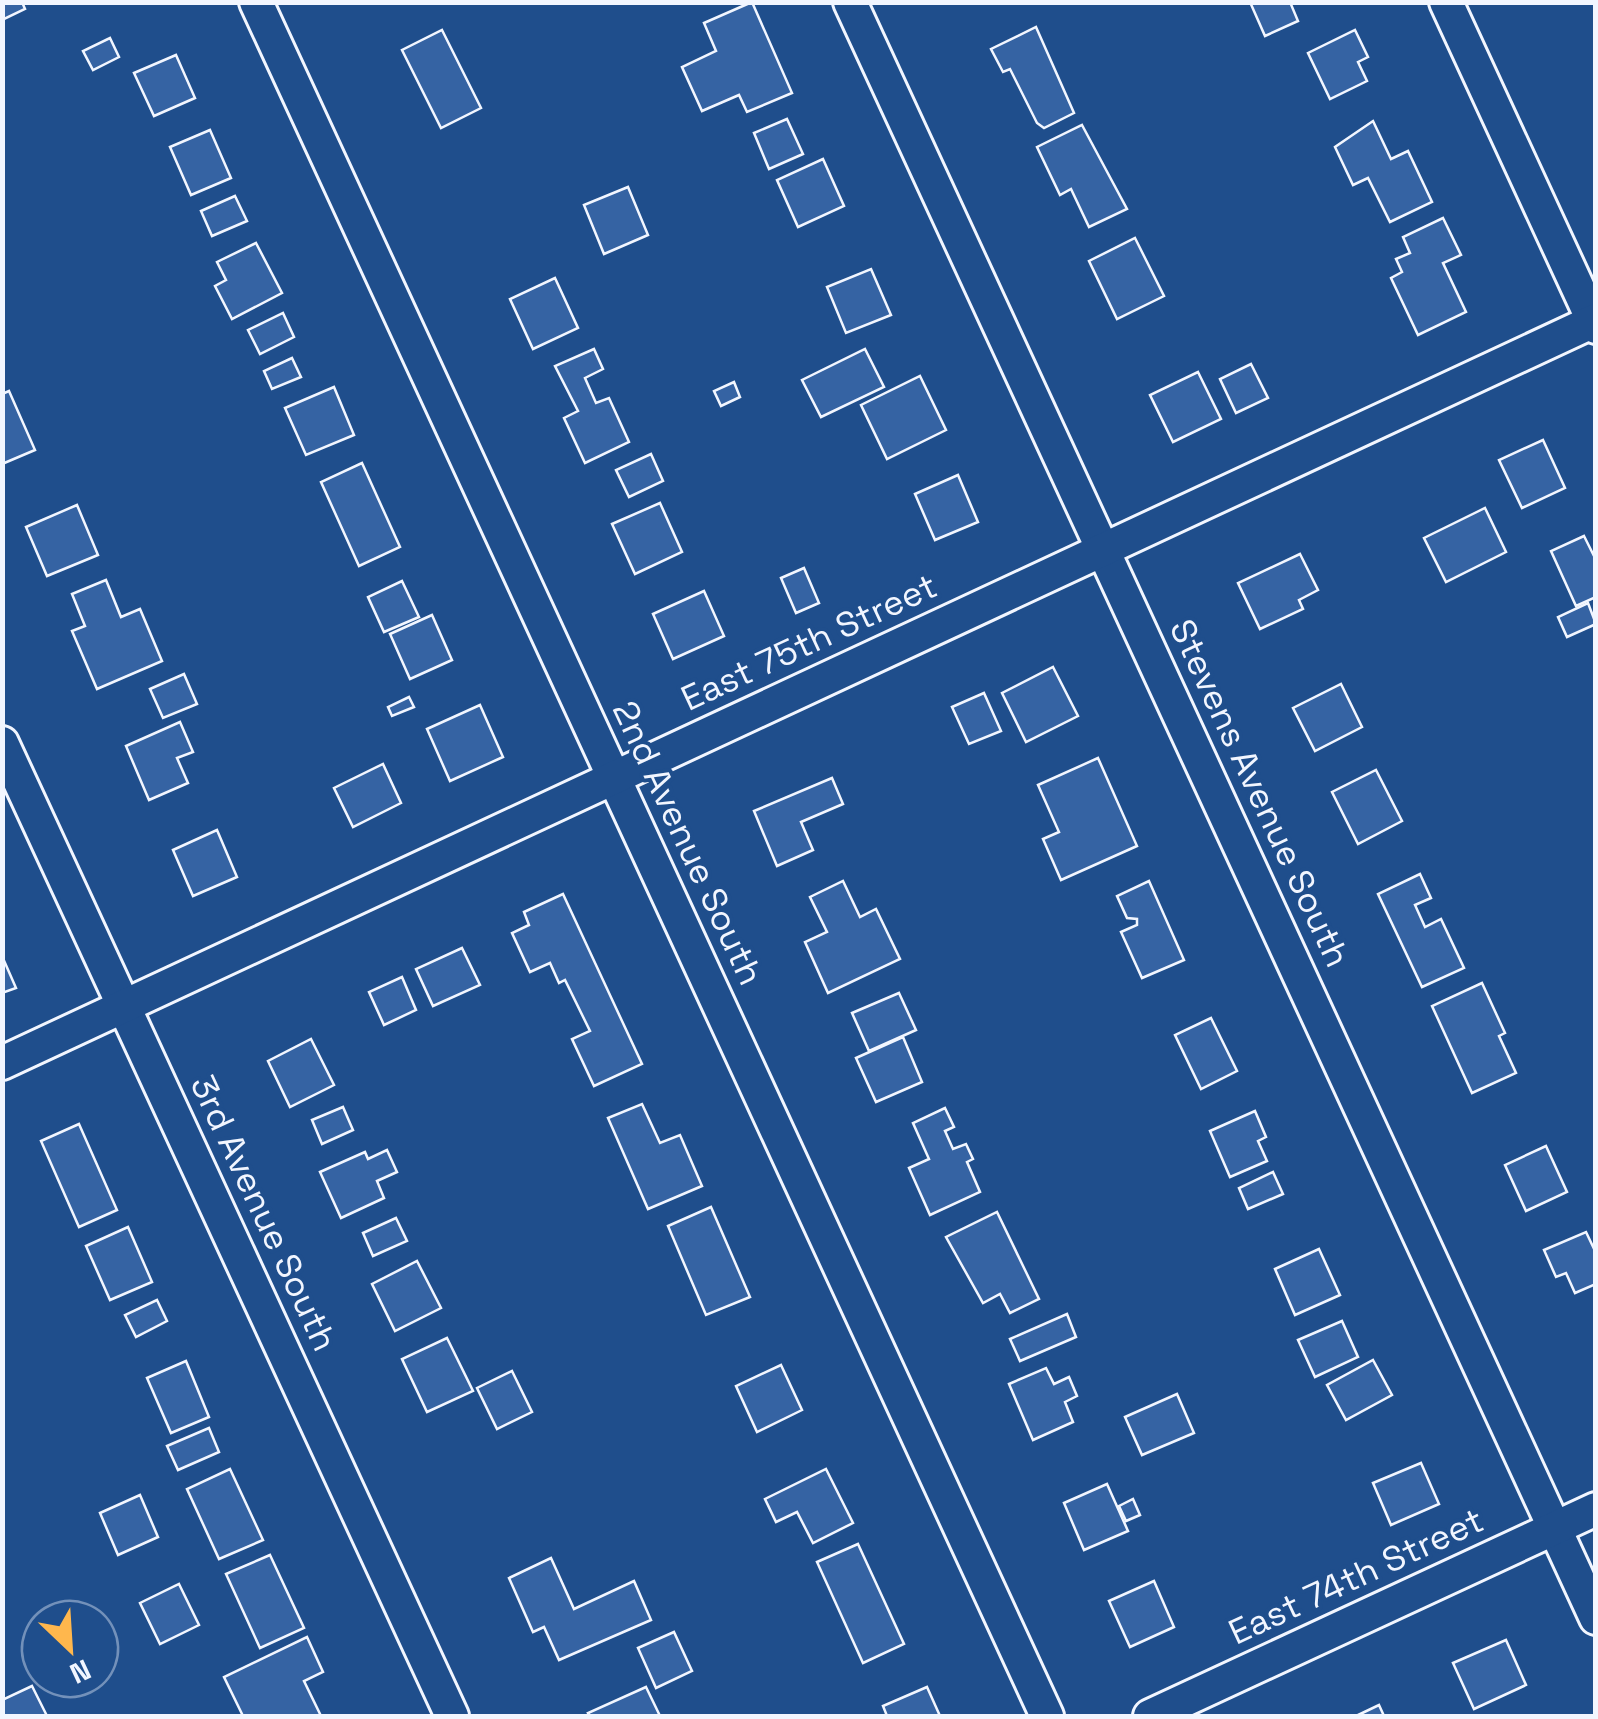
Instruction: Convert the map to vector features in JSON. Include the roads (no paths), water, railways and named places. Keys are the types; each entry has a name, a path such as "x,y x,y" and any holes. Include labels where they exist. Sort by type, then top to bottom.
{"street":[{"name":"2nd Avenue South","path":"256,2 1047,1716"},
{"name":"Stevens Avenue South","path":"850,2 1596,1618"},
{"path":"1446,2 1595,323"},
{"name":"East 75th Street","path":"2,1062 1595,323"},
{"name":"3rd Avenue South","path":"2,743 452,1716"},
{"name":"East 74th Street","path":"1150,1716 1596,1508"}]}
